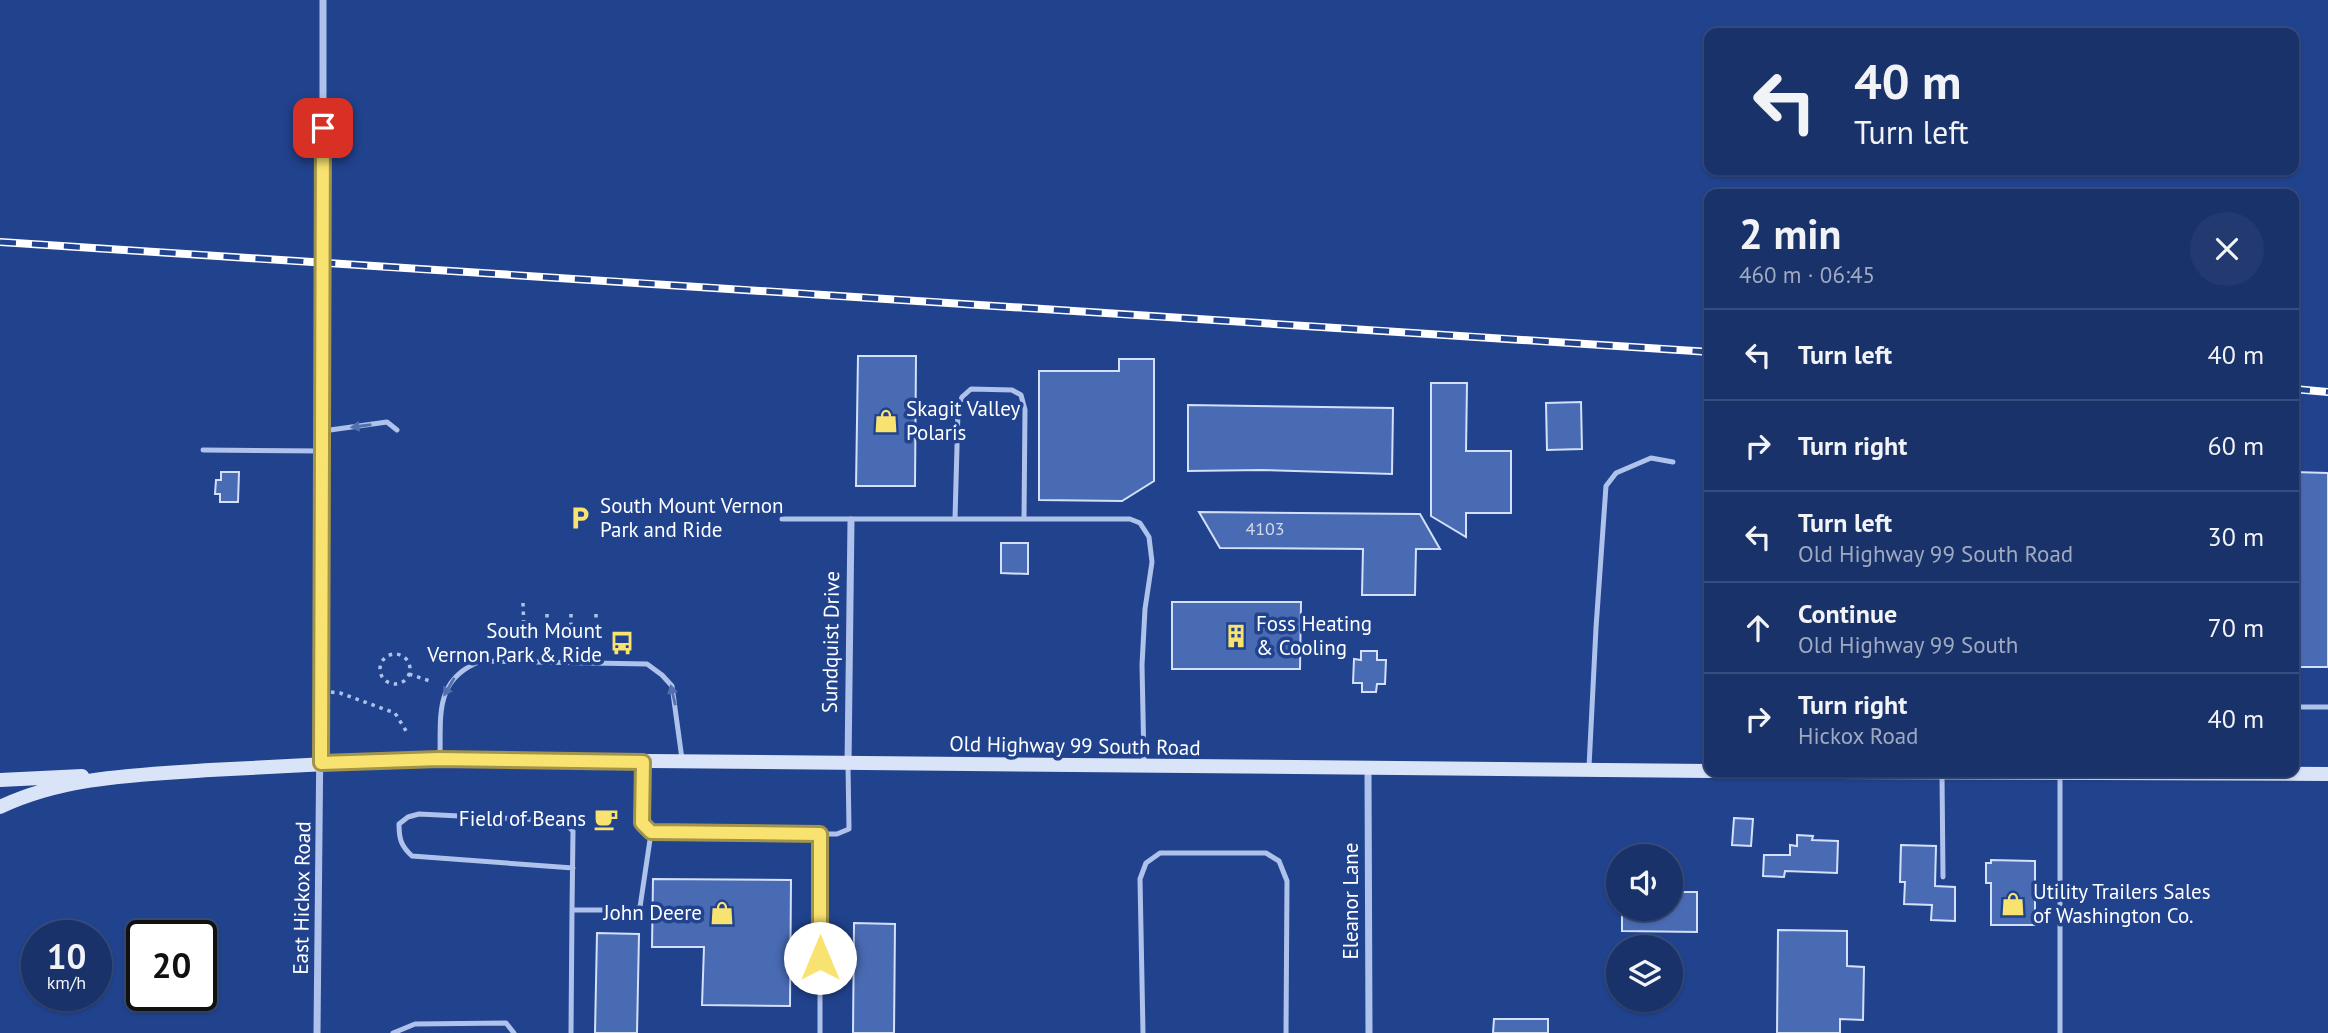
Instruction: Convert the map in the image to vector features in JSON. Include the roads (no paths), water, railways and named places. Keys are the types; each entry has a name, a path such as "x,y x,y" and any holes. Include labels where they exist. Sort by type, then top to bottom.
{"street":[{"name":"East Hickox Road","path":"317,1033 324,431 323,0"},
{"name":"Sundquist Drive","path":"848,765 851,520"},
{"name":"Old Highway 99 South Road","path":"321,763 439,759 848,765 1704,771"},
{"path":"0,780 128,776 321,763"},
{"name":"Eleanor Lane","path":"1368,769 1369,1033"},
{"path":"2299,771 2328,774"},
{"path":"0,807 52,789 128,776"}],"lane":[{"path":"955,519 958,411 962,397 971,389 1012,390 1021,395 1025,410 1024,519"},
{"path":"324,431 387,422 397,430"},
{"path":"203,450 323,451"},
{"path":"1589,770 1606,486 1616,473 1651,458 1673,462"},
{"path":"782,519 1130,519 1140,523 1149,537 1152,562 1145,609 1142,665 1144,767"},
{"path":"439,759 441,702 462,668 481,660 647,664 673,686 683,762"},
{"path":"2299,706 2328,707"},
{"path":"643,762 642,823 651,832 837,834 849,829 848,765"},
{"path":"1942,777 1943,877"},
{"path":"2060,1033 2066,777"},
{"path":"571,1033 573,868 573,831 562,821 419,814 408,817 399,824 399,840 412,856 573,868"},
{"path":"572,910 632,910 640,907 651,832"},
{"path":"820,834 820,1033"},
{"path":"1143,1033 1140,879 1146,863 1160,853 1266,853 1279,861 1287,881 1286,1033"},
{"path":"393,1033 415,1024 506,1023 514,1033"}],"railway":[{"path":"0,242 1704,352"},
{"path":"2299,389 2328,392"}],"place":[{"name":"Skagit Valley Polaris","path":"886,421"},
{"name":"South Mount Vernon Park and Ride","path":"580,518"},
{"name":"Foss Heating & Cooling","path":"1236,636"},
{"name":"South Mount Vernon Park & Ride","path":"622,643"},
{"name":"Field of Beans","path":"606,819"},
{"name":"Utility Trailers Sales of Washington Co.","path":"2013,904"},
{"name":"John Deere","path":"722,913"}]}
